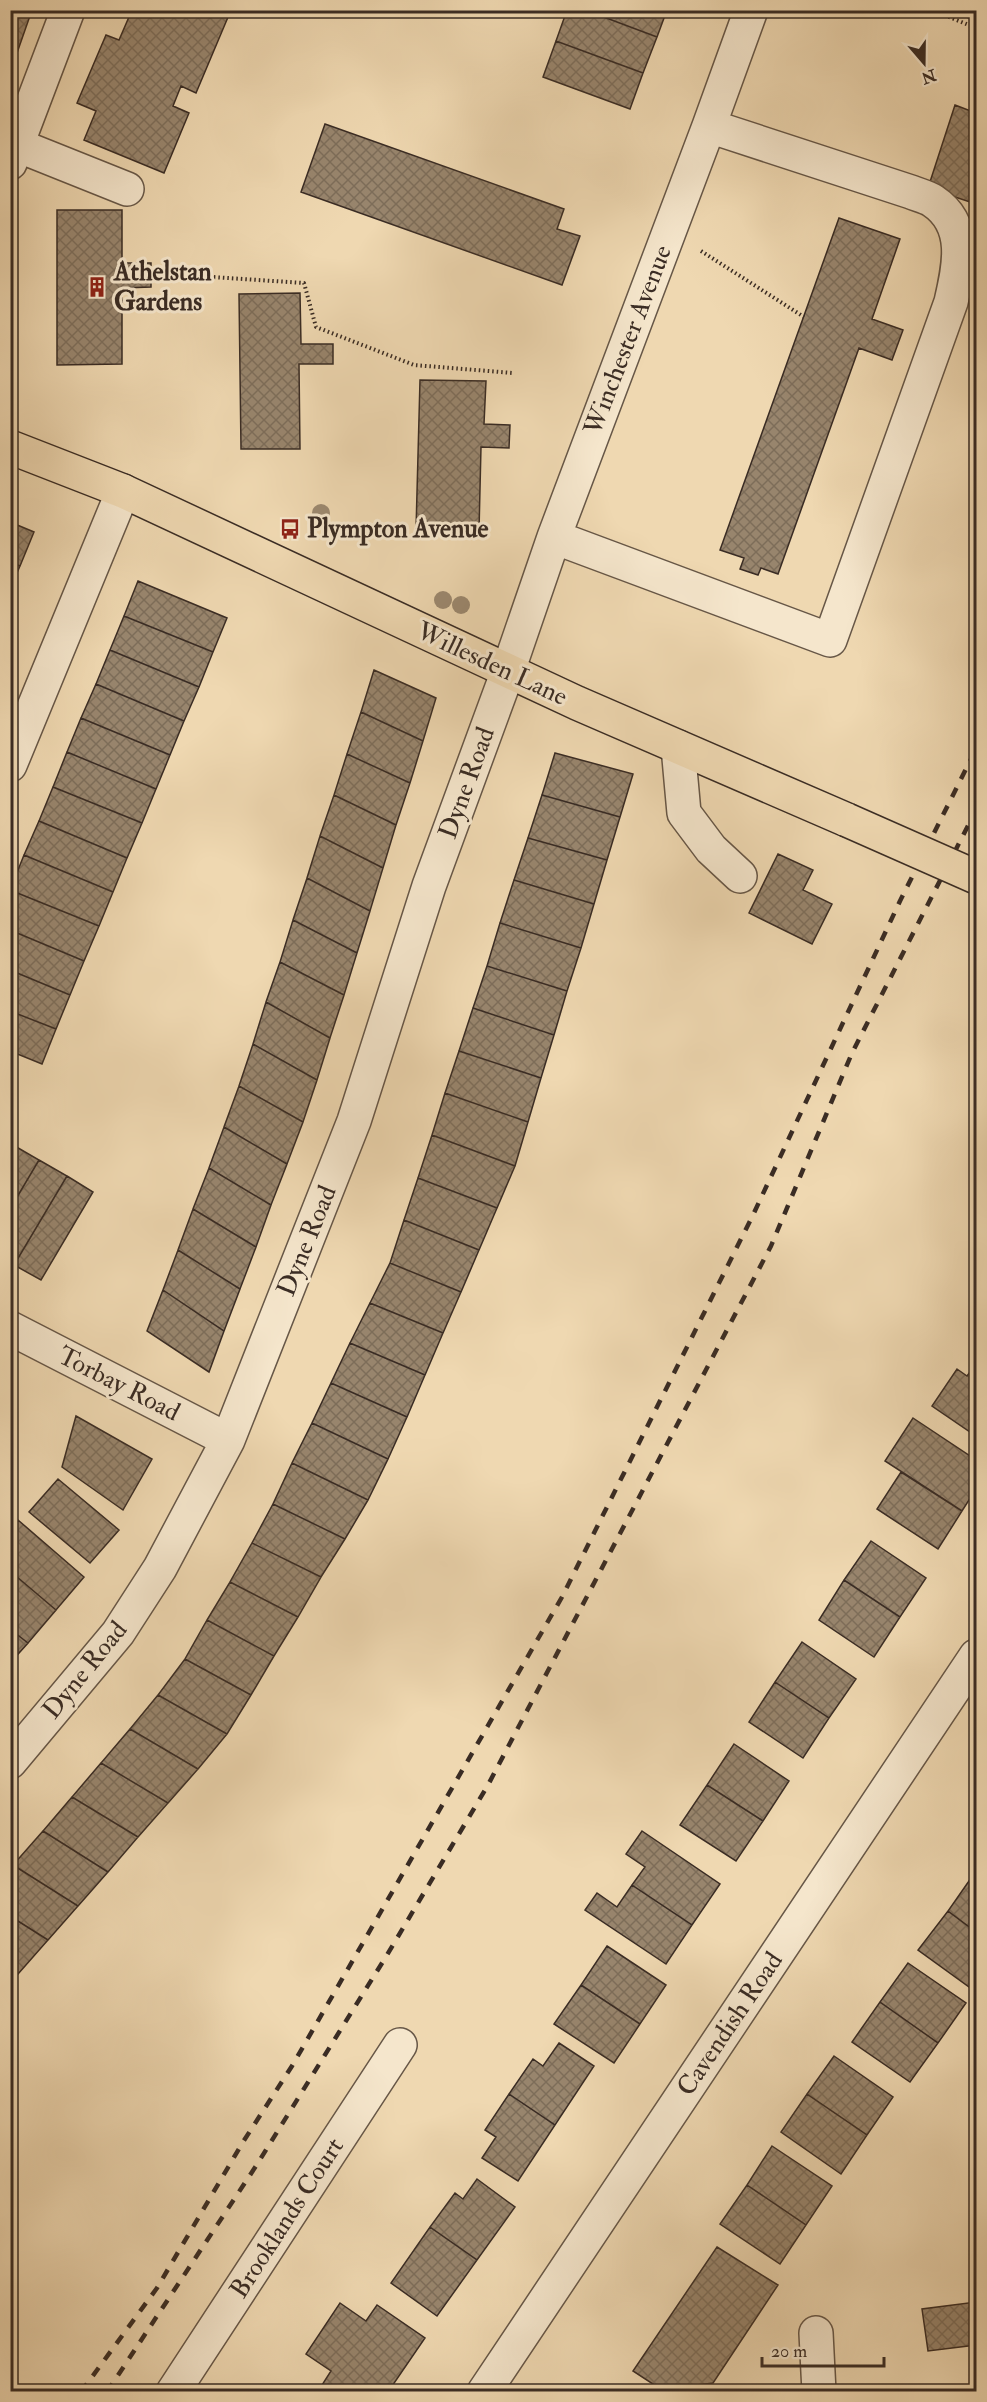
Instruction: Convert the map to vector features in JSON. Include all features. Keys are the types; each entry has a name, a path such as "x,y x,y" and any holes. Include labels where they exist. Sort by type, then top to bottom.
{"main road":[{"name":"Willesden Lane","path":"10,447 123,491 508,671 976,877"}],"street":[{"path":"68,10 14,154 127,189"},
{"name":"Winchester Avenue","path":"508,671 554,537 709,126 750,10"},
{"path":"554,537 830,640 951,302 960,263 960,244 948,216 933,201 709,126"},
{"path":"10,765 123,491"},
{"name":"Dyne Road","path":"10,1762 118,1633 160,1569 228,1440 354,1121 429,886 508,671"},
{"path":"678,747 684,813 711,849 740,876"},
{"name":"Torbay Road","path":"10,1328 228,1440"},
{"name":"Cavendish Road","path":"484,2391 976,1656"},
{"name":"Brooklands Court","path":"174,2391 400,2045"},
{"path":"816,2333 819,2391"}],"path":[{"path":"932,10 976,28"},
{"path":"669,231 804,317"},
{"path":"151,273 304,284 316,327 414,365 513,373"}],"building":[{"path":"10,10 32,10 17,53 10,50"},
{"path":"132,10 231,10 196,93 181,86 173,106 189,113 164,173 84,140 96,111 77,103 106,35 119,40"},
{"path":"567,10 585,10 657,37 643,73 556,41"},
{"path":"585,10 667,10 657,37"},
{"path":"949,10 976,10 976,21"},
{"path":"556,41 643,73 630,109 543,77"},
{"path":"955,105 976,113 976,204 928,188"},
{"path":"325,124 564,209 557,229 580,236 562,285 301,192"},
{"name":"Athelstan Gardens","path":"57,210 122,210 122,263 151,263 151,287 122,288 122,364 57,365"},
{"path":"839,218 900,239 872,319 903,330 892,360 859,348 778,574 761,568 758,575 740,569 744,558 720,550"},
{"path":"976,255 976,294 965,290"},
{"name":"Athelstan Gardens","path":"300,293 301,344 333,344 333,364 299,364 300,449 241,449 239,294"},
{"path":"420,380 486,381 484,424 510,425 509,448 481,447 479,531 416,530"},
{"path":"10,522 34,532 20,566 10,562"},
{"path":"10,562 20,566 10,589"},
{"path":"138,581 227,618 213,652 124,616"},
{"path":"124,616 213,652 199,687 110,650"},
{"path":"110,650 199,687 184,721 96,684"},
{"path":"374,670 436,698 423,741 361,712"},
{"path":"96,684 184,721 170,755 81,718"},
{"path":"361,712 423,741 410,783 347,754"},
{"path":"81,718 170,755 156,789 67,752"},
{"path":"67,752 156,789 142,823 53,787"},
{"path":"555,753 633,774 620,817 542,795"},
{"path":"347,754 410,783 396,825 334,795"},
{"path":"53,787 142,823 127,858 39,821"},
{"path":"334,795 396,825 383,868 320,836"},
{"path":"542,795 620,817 607,860 528,838"},
{"path":"39,821 127,858 113,892 24,855"},
{"path":"320,836 383,868 370,911 307,878"},
{"path":"528,838 607,860 594,904 514,880"},
{"path":"778,854 813,870 803,890 832,904 812,944 749,913"},
{"path":"24,855 113,892 99,926 10,890"},
{"path":"307,878 370,911 357,953 293,920"},
{"path":"514,880 594,904 581,948 500,923"},
{"path":"10,890 99,926 84,961 10,930"},
{"path":"293,920 357,953 344,995 280,962"},
{"path":"500,923 581,948 567,991 487,966"},
{"path":"10,930 84,961 70,995 10,970"},
{"path":"280,962 344,995 330,1038 266,1002"},
{"path":"487,966 567,991 554,1035 473,1008"},
{"path":"10,970 70,995 56,1029 10,1011"},
{"path":"266,1002 330,1038 317,1080 253,1044"},
{"path":"473,1008 554,1035 541,1078 459,1051"},
{"path":"10,1011 56,1029 42,1064 10,1051"},
{"path":"253,1044 317,1080 303,1122 239,1086"},
{"path":"459,1051 541,1078 528,1122 445,1093"},
{"path":"239,1086 303,1122 287,1164 224,1127"},
{"path":"445,1093 528,1122 515,1166 432,1135"},
{"path":"224,1127 287,1164 271,1205 209,1168"},
{"path":"432,1135 515,1166 497,1208 418,1178"},
{"path":"13,1145 39,1160 10,1209 10,1148"},
{"path":"39,1160 67,1176 14,1265 10,1263 10,1209"},
{"path":"209,1168 271,1205 256,1247 193,1209"},
{"path":"67,1176 93,1192 41,1280 14,1265"},
{"path":"418,1178 497,1208 479,1250 404,1220"},
{"path":"193,1209 256,1247 240,1289 178,1250"},
{"path":"404,1220 479,1250 461,1292 390,1263"},
{"path":"178,1250 240,1289 224,1331 163,1290"},
{"path":"390,1263 461,1292 443,1333 370,1303"},
{"path":"163,1290 224,1331 209,1372 147,1331"},
{"path":"370,1303 443,1333 425,1375 350,1343"},
{"path":"350,1343 425,1375 407,1417 331,1383"},
{"path":"957,1369 967,1376 970,1372 976,1376 976,1436 932,1406"},
{"path":"331,1383 407,1417 388,1459 312,1423"},
{"path":"76,1416 152,1459 123,1510 62,1467"},
{"path":"913,1418 976,1460 976,1489 962,1511 885,1461"},
{"path":"312,1423 388,1459 368,1500 292,1463"},
{"path":"292,1463 368,1500 345,1539 273,1504"},
{"path":"901,1472 962,1511 938,1549 877,1509"},
{"path":"58,1479 119,1530 90,1563 29,1512"},
{"path":"273,1504 345,1539 321,1577 252,1543"},
{"path":"18,1520 84,1577 56,1610 10,1571 10,1529"},
{"path":"871,1541 926,1578 900,1617 844,1580"},
{"path":"252,1543 321,1577 298,1617 230,1582"},
{"path":"10,1571 56,1610 28,1643 10,1629"},
{"path":"844,1580 900,1617 874,1657 819,1620"},
{"path":"230,1582 298,1617 274,1656 207,1620"},
{"path":"207,1620 274,1656 251,1695 185,1659"},
{"path":"10,1629 28,1643 10,1663"},
{"path":"802,1642 856,1679 829,1718 775,1682"},
{"path":"185,1659 251,1695 227,1734 158,1695"},
{"path":"775,1682 829,1718 803,1758 749,1722"},
{"path":"158,1695 227,1734 198,1769 130,1729"},
{"path":"130,1729 198,1769 168,1803 101,1763"},
{"path":"734,1744 789,1781 763,1821 707,1785"},
{"path":"101,1763 168,1803 138,1837 72,1797"},
{"path":"707,1785 763,1821 736,1861 680,1825"},
{"path":"72,1797 138,1837 108,1872 43,1831"},
{"path":"43,1831 108,1872 78,1906 13,1865"},
{"path":"642,1831 720,1884 692,1925 632,1885 645,1867 626,1854"},
{"path":"13,1865 78,1906 48,1940 10,1916 10,1868"},
{"path":"976,1871 976,1932 948,1911"},
{"path":"632,1885 692,1925 666,1964 585,1910 597,1893 617,1907"},
{"path":"948,1911 976,1932 976,1992 918,1950"},
{"path":"10,1916 48,1940 18,1974 10,1969"},
{"path":"607,1946 666,1985 640,2024 581,1985"},
{"path":"908,1963 966,2003 938,2043 880,2002"},
{"path":"581,1985 640,2024 614,2063 554,2024"},
{"path":"880,2002 938,2043 910,2082 852,2042"},
{"path":"559,2043 594,2066 555,2125 509,2094 533,2059 543,2066"},
{"path":"834,2056 893,2097 867,2135 807,2094"},
{"path":"509,2094 555,2125 518,2181 482,2158 496,2137 485,2130"},
{"path":"807,2094 867,2135 841,2174 781,2132"},
{"path":"772,2146 832,2186 806,2225 747,2185"},
{"path":"477,2179 515,2207 477,2260 430,2227 455,2193 463,2199"},
{"path":"747,2185 806,2225 780,2264 720,2224"},
{"path":"430,2227 477,2260 437,2316 391,2283"},
{"path":"717,2247 778,2285 713,2383 662,2390 633,2371"},
{"path":"976,2255 976,2293 972,2256"},
{"path":"976,2302 976,2345 928,2351 922,2309"},
{"path":"340,2303 366,2321 377,2305 425,2338 388,2392 332,2392 322,2385 331,2371 306,2354"}],"railway":[{"path":"81,2392 157,2288 243,2142 292,2066 562,1597 753,1215 900,901 976,749"},
{"path":"107,2392 256,2166 387,1955 488,1785 771,1246 852,1053 976,810"}],"place":[{"name":"Athelstan Gardens","path":"97,287"},
{"name":"Plympton Avenue","path":"290,529"}]}
